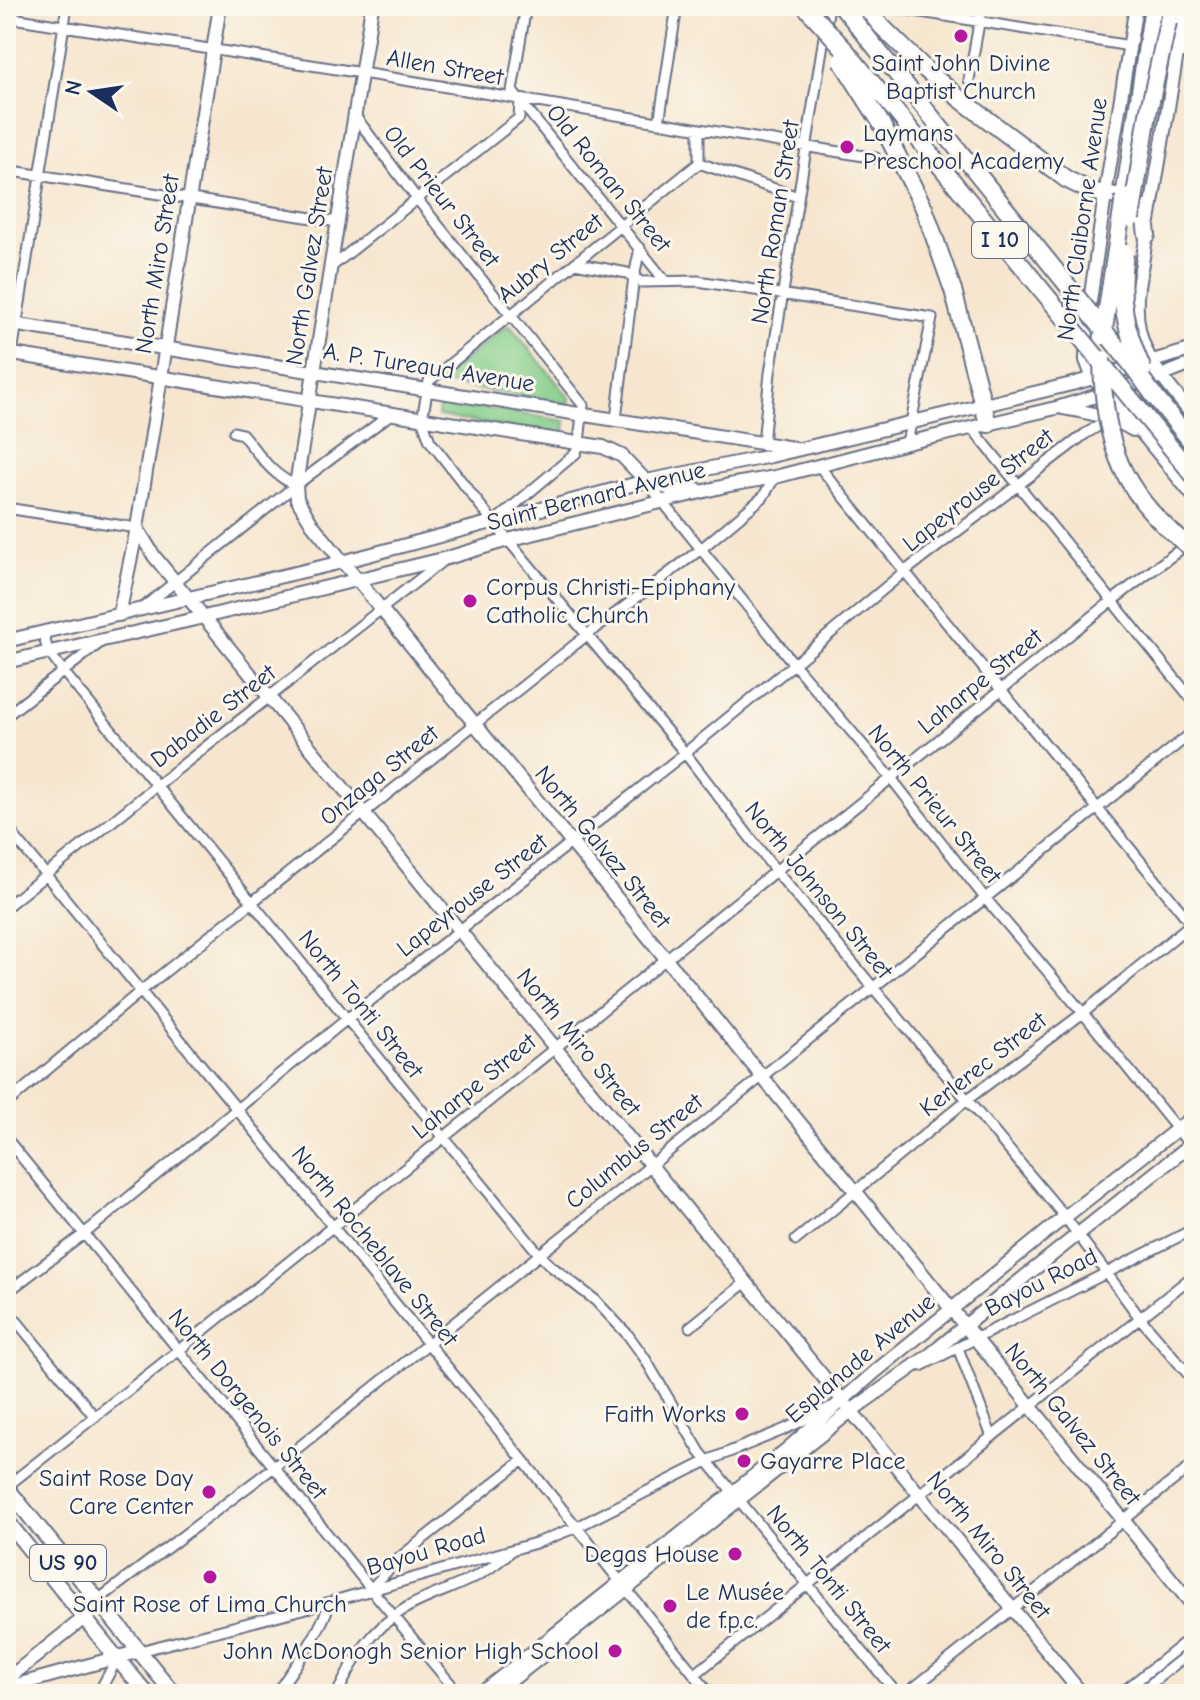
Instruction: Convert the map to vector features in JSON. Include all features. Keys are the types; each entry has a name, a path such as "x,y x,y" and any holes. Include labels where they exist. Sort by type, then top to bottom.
{"highway":[{"path":"804,6 881,123 924,208 953,290 983,406 980,426"},
{"name":"I 10","path":"804,6 847,52 1194,476"},
{"name":"I 10","path":"842,6 1194,445"},
{"path":"861,6 927,71 1066,179 1079,187 1132,199 1140,205 1147,235"},
{"path":"1153,6 1104,320 1102,383 1109,437 1125,476 1153,514 1194,550"},
{"path":"1155,397 1133,347 1122,294 1124,260 1148,114 1170,14"}],"main road":[{"name":"US 90","path":"6,1487 174,1694"},
{"name":"US 90","path":"6,1520 147,1694"},
{"path":"84,1618 95,1620 129,1639"}],"street":[{"path":"6,391 11,324 40,176 67,6"},
{"name":"North Miro Street","path":"119,615 137,528 220,6"},
{"name":"North Galvez Street","path":"372,6 296,485 297,499 307,518 342,562 1194,1607"},
{"path":"331,267 519,118 520,100 512,91 526,6"},
{"path":"659,123 677,6"},
{"name":"North Roman Street","path":"763,444 770,373 829,6"},
{"path":"884,6 1130,46"},
{"path":"969,80 982,6"},
{"name":"North Claiborne Avenue","path":"1136,6 1105,195 1085,347 1093,378 1194,497"},
{"path":"1185,6 1136,314 1142,342 1151,361 1194,417"},
{"name":"Allen Street","path":"6,17 876,158"},
{"path":"1178,52 1194,55"},
{"name":"Old Roman Street","path":"520,100 666,282"},
{"name":"Old Prieur Street","path":"355,116 417,199 578,397 583,405 582,414"},
{"path":"699,130 699,163 798,197"},
{"name":"Aubry Street","path":"427,389 429,381 699,163"},
{"path":"6,170 338,222"},
{"path":"616,419 640,248"},
{"path":"575,263 627,273 641,282 698,281 932,318 907,443"},
{"name":"A. P. Tureaud Avenue","path":"11,324 797,449"},
{"name":"Saint Bernard Avenue","path":"6,641 342,562 646,481 771,456 983,406 1194,349"},
{"path":"9,354 603,447 622,456 646,481 674,490 729,485"},
{"name":"Saint Bernard Avenue","path":"6,662 204,617 729,485 775,477 1060,407 1194,363"},
{"path":"422,419 427,389"},
{"path":"1060,407 1119,422 1146,438"},
{"path":"141,610 296,485 391,414"},
{"path":"494,523 576,453 582,414"},
{"name":"North Johnson Street","path":"422,419 430,441 494,523 685,753 775,870 1079,1234 1140,1318 1194,1381"},
{"name":"Lapeyrouse Street","path":"6,1293 685,753 904,572 1085,434 1102,424 1119,422"},
{"path":"980,426 1018,485 1194,702"},
{"path":"234,432 242,434 277,475 296,485"},
{"path":"771,456 775,477"},
{"path":"819,466 1193,924"},
{"name":"Onzaga Street","path":"6,1104 141,991 475,724 701,549 763,497 775,477"},
{"name":"North Prieur Street","path":"646,481 891,778 985,898 1193,1146"},
{"path":"6,508 137,528"},
{"name":"North Miro Street","path":"137,528 154,556 746,1282 840,1402 851,1411 1082,1694"},
{"name":"Laharpe Street","path":"6,1487 1000,690 1194,539"},
{"name":"Dabadie Street","path":"6,907 447,558"},
{"name":"North Tonti Street","path":"43,633 48,651 63,671 539,1254 595,1300 628,1335 700,1452 897,1694"},
{"path":"6,716 108,637"},
{"name":"Columbus Street","path":"98,1600 274,1467 1194,731"},
{"name":"North Rocheblave Street","path":"6,826 710,1694"},
{"name":"Kerlerec Street","path":"796,1240 968,1099 1083,1013 1193,924"},
{"name":"Esplanade Avenue","path":"736,1497 840,1402 951,1309 1194,1116"},
{"name":"North Dorgenois Street","path":"6,1138 393,1617 459,1694"},
{"name":"Esplanade Avenue","path":"494,1694 736,1497 907,1373 1193,1146"},
{"name":"Bayou Road","path":"907,1373 1194,1229"},
{"path":"694,1675 1194,1275"},
{"path":"690,1327 746,1282"},
{"path":"6,1308 95,1417"},
{"path":"958,1348 992,1437"},
{"name":"Bayou Road","path":"6,1688 512,1550 577,1527 707,1461 783,1430 840,1402"},
{"path":"371,1589 399,1558 523,1460"},
{"path":"906,1694 1194,1464"},
{"path":"337,1694 352,1662 365,1644 393,1617 489,1570 512,1550"},
{"name":"Esplanade Avenue","path":"480,1694 624,1586"},
{"path":"276,1694 315,1636 330,1602"},
{"path":"6,1680 84,1618"},
{"path":"1120,1694 1194,1635"},
{"path":"1138,1694 1194,1649"},
{"path":"98,1694 117,1659"}],"green space":[{"path":"506,326 511,327 570,398 569,404 441,383 443,377"},
{"path":"440,401 566,421 564,437 438,416"}],"place":[{"name":"Saint John Divine Baptist Church","path":"961,36"},
{"name":"Laymans Preschool Academy","path":"847,147"},
{"name":"Corpus Christi-Epiphany Catholic Church","path":"470,601"},
{"name":"Faith Works","path":"742,1414"},
{"name":"Gayarre Place","path":"744,1461"},
{"name":"Saint Rose Day Care Center","path":"209,1492"},
{"name":"Degas House","path":"735,1554"},
{"name":"Saint Rose of Lima Church","path":"210,1577"},
{"name":"Le Musée de f.p.c.","path":"670,1606"},
{"name":"John McDonogh Senior High School","path":"615,1651"}]}
